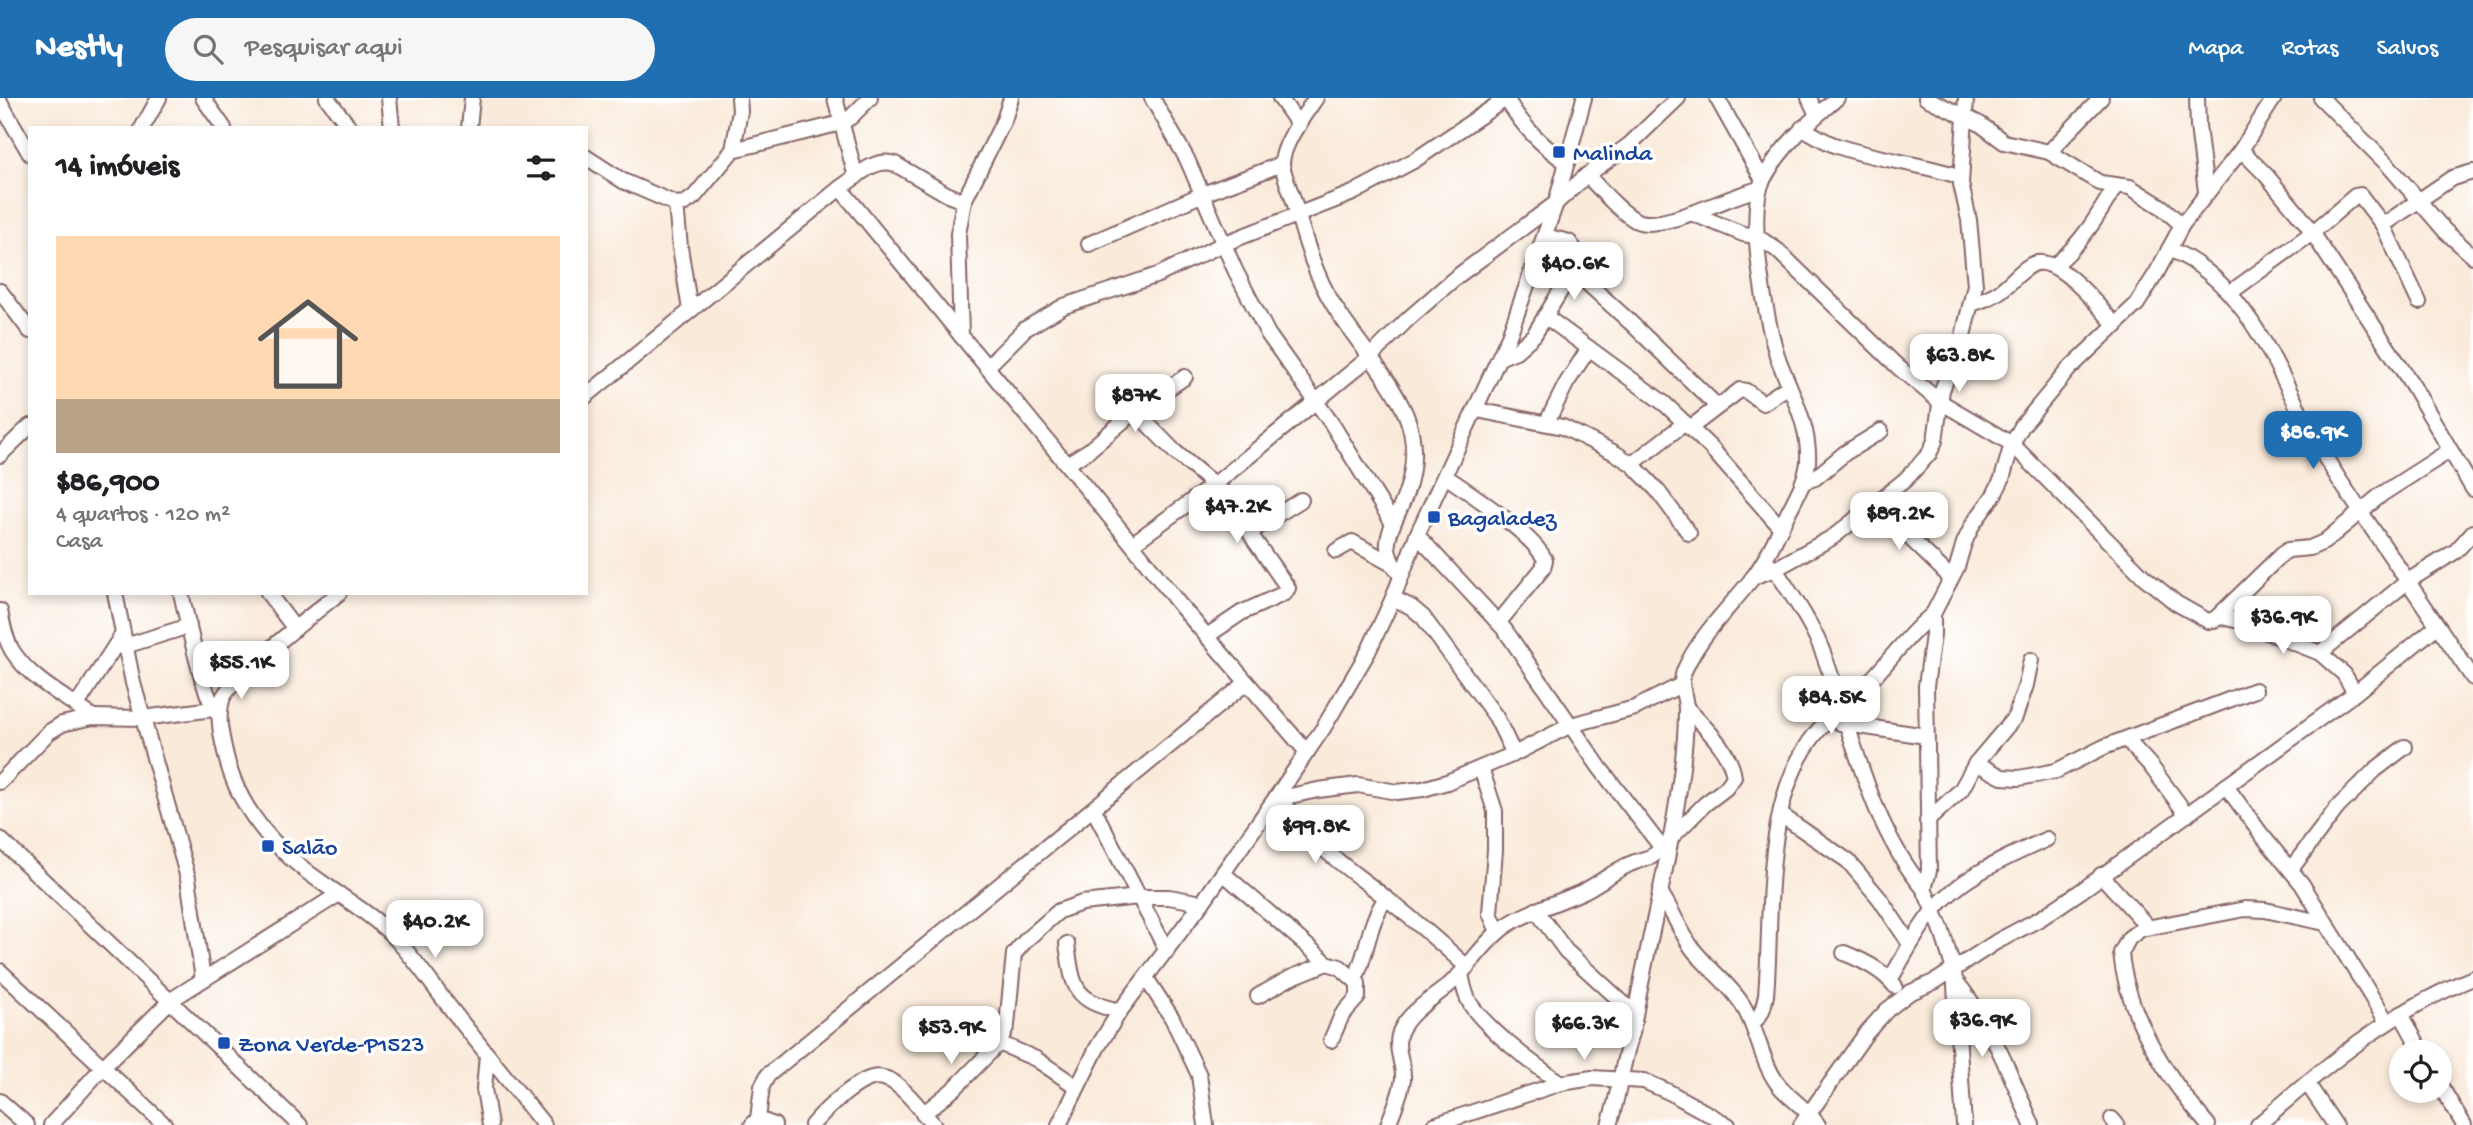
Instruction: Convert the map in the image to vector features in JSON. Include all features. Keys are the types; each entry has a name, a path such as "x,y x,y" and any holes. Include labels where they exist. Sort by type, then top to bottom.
{"street":[{"path":"143,126 159,98"},
{"path":"202,98 223,126"},
{"path":"327,98 348,126"},
{"path":"389,98 392,126"},
{"path":"469,126 472,98"},
{"path":"588,158 623,181 676,204 685,203 694,197 733,150 740,111 739,98"},
{"path":"835,98 856,177"},
{"path":"733,150 841,123 870,98"},
{"path":"961,336 958,234 964,201 1012,98"},
{"path":"1152,98 1187,159 1223,244 1268,334 1332,424 1392,522"},
{"path":"1280,98 1298,125"},
{"path":"1316,98 1290,139 1282,164 1309,256 1332,302 1385,378 1412,436 1410,480 1405,497 1392,522 1388,550 1390,563"},
{"path":"987,367 1025,329 1064,306 1157,275 1223,244 1353,193 1406,166 1506,98 1520,121 1538,142 1567,163"},
{"path":"1059,1125 1120,1011 1279,797 1367,652 1393,598 1417,535 1499,358 1556,203 1584,98"},
{"path":"1132,544 1215,484 1370,357 1455,278 1629,145 1678,98"},
{"path":"1717,98 1761,185"},
{"path":"1810,98 1817,115"},
{"path":"1770,564 1781,528 1806,477 1808,450 1804,426 1778,358 1768,316 1756,236 1761,185 1776,159 1802,128 1837,98"},
{"path":"1926,98 1980,124 2004,142 2049,152 2100,183 2130,187 2162,207 2182,225"},
{"path":"1609,1125 1635,1014 1679,790 1686,707 1681,684 1684,671 1696,649 1729,603 1753,577 1770,564 1833,537 1905,480 1929,454 1935,441 1939,401 1963,336 1975,285 1969,220 1961,177 1966,98"},
{"path":"2049,152 2101,98"},
{"path":"2197,98 2197,126 2206,192"},
{"path":"1752,1022 1763,1010 1766,995 1773,872 1781,815 1795,767 1813,738 1828,721 1872,678 1908,636 1933,614 1950,581 1973,524 2002,479 2012,444 2022,426 2056,384 2137,303 2182,225 2241,150 2274,98"},
{"path":"2321,98 2389,166 2419,203 2473,256"},
{"path":"0,102 28,151"},
{"path":"1802,128 1835,145 1892,161 1929,166 1961,177"},
{"path":"2241,150 2288,201 2312,233 2413,386 2473,489"},
{"path":"588,394 866,169 886,161 964,201"},
{"path":"1089,244 1203,194 1282,164"},
{"path":"2383,225 2452,178 2473,172"},
{"path":"1587,176 1606,196 1636,220 1647,224 1691,213 1761,185"},
{"path":"2054,266 2078,246 2116,185"},
{"path":"840,188 1207,636 1307,752"},
{"path":"2231,292 2312,233 2354,196 2360,195 2383,225 2418,302"},
{"path":"676,204 690,310"},
{"path":"1691,213 1743,234 1756,236 1777,250 1898,367 1939,401 2012,444 2144,577 2191,613 2208,621 2222,617 2239,621 2320,653 2344,674 2355,693"},
{"path":"1499,358 1526,344 1534,335 1573,270 1575,250 1569,242 1545,236"},
{"path":"2169,249 2199,264 2231,292 2254,325 2319,448 2473,678"},
{"path":"1971,304 1997,293 2032,265 2041,262 2054,266 2091,298 2116,326"},
{"path":"1573,270 1717,407"},
{"path":"0,291 28,328"},
{"path":"1545,316 1665,404 1749,489 1781,528"},
{"path":"1547,422 1566,384 1589,348"},
{"path":"1067,464 1098,443 1135,411 1185,377"},
{"path":"1632,464 1740,390 1763,403 1789,386"},
{"path":"1477,410 1563,427 1632,464 1657,490 1689,533"},
{"path":"1135,411 1175,452 1235,504 1288,589 1285,593 1241,613 1207,636"},
{"path":"0,455 28,428"},
{"path":"1803,482 1815,478 1845,453 1881,431"},
{"path":"2214,620 2282,554 2288,550 2310,548 2323,542 2382,494 2449,451"},
{"path":"1445,476 1517,528 1537,547 1545,560 1543,568 1499,622"},
{"path":"1250,532 1301,500"},
{"path":"1879,500 1912,540 1943,569 1950,581"},
{"path":"2320,653 2408,581 2456,551 2473,532"},
{"path":"1417,535 1499,622 1600,768 1667,845"},
{"path":"1336,551 1352,542 1390,563 1401,576"},
{"path":"1770,564 1812,627 1882,818 1910,873 1924,889 1954,975 1981,1020 2032,1125"},
{"path":"115,595 123,640 143,718 188,878 203,979"},
{"path":"181,595 216,712 227,763 242,800 258,825 281,849 322,883 359,907 392,935 544,1125"},
{"path":"270,595 295,629"},
{"path":"216,712 225,692 337,595"},
{"path":"1393,598 1423,617 1496,718 1514,754"},
{"path":"0,611 13,653 39,678 93,717"},
{"path":"1924,889 1928,871 1926,686 1933,614"},
{"path":"77,705 123,640 189,626"},
{"path":"1660,892 1693,949 1732,991 1752,1022 1769,1070 1810,1121 1867,1032 1887,1010 1904,998 1954,975 1996,942 2041,918 2355,693 2437,626"},
{"path":"2460,659 2473,650"},
{"path":"1927,821 1961,790 1976,764 2015,718 2031,660"},
{"path":"774,1125 755,1122 762,1086 768,1075 1246,683"},
{"path":"1279,797 1358,785 1396,792 1423,789 1514,754 1571,725 1635,708 1681,684"},
{"path":"1976,764 2002,777 2056,771 2104,747 2255,690"},
{"path":"1388,1125 1403,1079 1397,1048 1399,1034 1416,1011 1464,971 1498,932 1536,910 1594,886 1634,862 1655,856 1705,804 1726,788 1734,776 1732,764 1713,736 1686,707"},
{"path":"0,782 49,732 62,724 93,717 143,718 216,712"},
{"path":"1828,721 1926,736"},
{"path":"2126,739 2150,765 2187,815"},
{"path":"2291,869 2337,808 2375,771 2405,747"},
{"path":"1481,768 1495,811 1490,914 1498,932"},
{"path":"2226,786 2308,892 2387,1022"},
{"path":"1279,797 1299,825 1324,850 1420,924 1464,971 1467,997 1476,1011 1561,1083"},
{"path":"1094,810 1167,951"},
{"path":"1781,815 1848,861 1872,888 1910,944"},
{"path":"0,839 300,1125"},
{"path":"1890,980 1933,911 1953,891 1999,861 2047,839"},
{"path":"1223,873 1327,964 1340,967 1355,979 1360,990 1358,997 1342,1015 1331,1040"},
{"path":"2102,875 2148,927"},
{"path":"51,1125 102,1068 171,1000 339,894"},
{"path":"923,1114 955,1088 999,1043 1007,1025 1014,954 1017,948 1053,916 1071,906 1139,897 1169,897 1202,903"},
{"path":"1355,979 1364,958 1376,912 1386,898"},
{"path":"2208,1125 2171,1075 2134,1008 2120,953 2129,938 2141,929 2245,908 2265,909 2325,923"},
{"path":"1536,910 1566,951 1635,1014"},
{"path":"1067,944 1072,978 1079,992 1104,1008 1120,1011"},
{"path":"1844,953 1890,980 1904,998"},
{"path":"1258,996 1290,978 1327,964"},
{"path":"0,971 165,1125"},
{"path":"1954,975 1964,1125"},
{"path":"1146,978 1172,1018 1199,1075 1206,1125"},
{"path":"2258,1125 2307,1083 2387,1022 2439,991 2471,982"},
{"path":"2401,1014 2415,1040"},
{"path":"999,1043 1036,1059 1077,1087"},
{"path":"487,1055 484,1088 489,1125"},
{"path":"812,1125 825,1110 872,1078 883,1078 900,1086 934,1125"},
{"path":"1433,1125 1561,1083 1592,1078 1644,1081 1670,1092 1728,1125"},
{"path":"2307,1083 2335,1125"},
{"path":"0,1101 27,1125"},
{"path":"2451,1103 2464,1125"}],"place":[{"name":"Malinda","path":"1559,152"},
{"name":"Bagaladez","path":"1434,517"},
{"name":"Salão","path":"268,846"},
{"name":"Zona Verde-P1523","path":"224,1043"}]}
